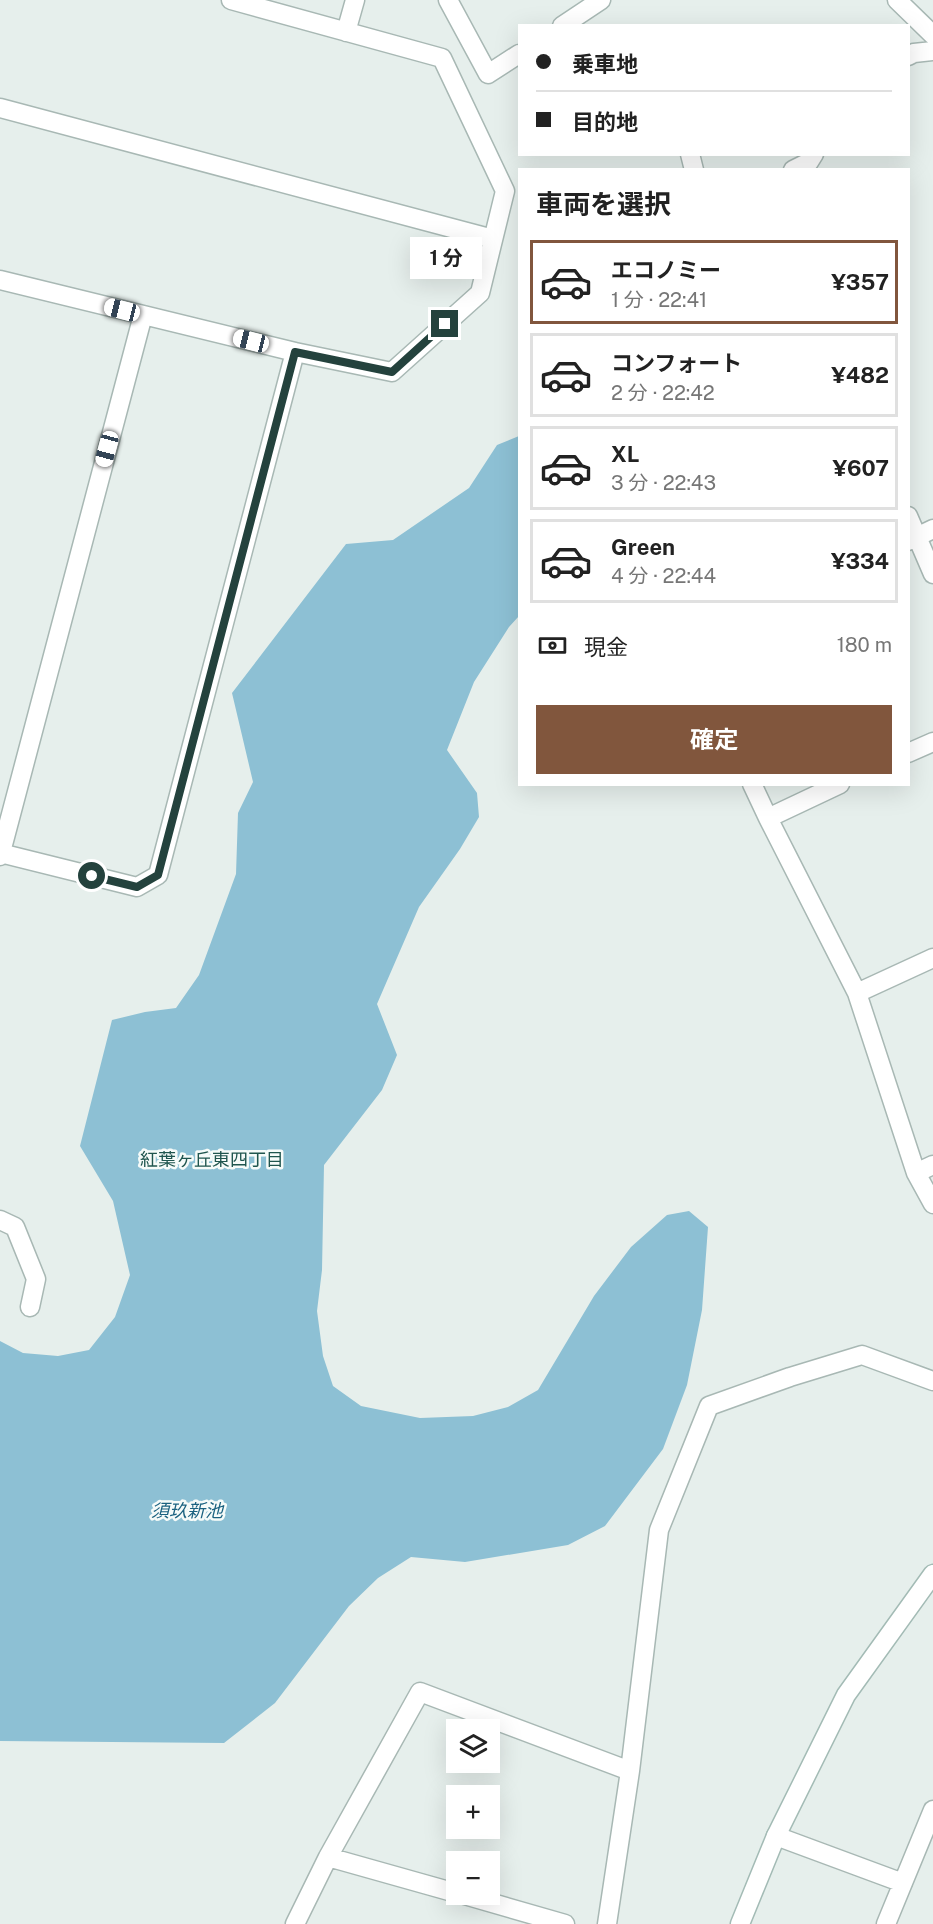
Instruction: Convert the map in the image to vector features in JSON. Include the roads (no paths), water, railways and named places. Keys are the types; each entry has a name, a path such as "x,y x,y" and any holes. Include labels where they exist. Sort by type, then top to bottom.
{"street":[{"path":"0,280 295,352 392,372 480,292 505,191 442,58 231,0"},
{"path":"346,32 355,0"},
{"path":"448,0 488,74 518,55"},
{"path":"565,24 601,0"},
{"path":"897,0 933,35"},
{"path":"910,55 933,51"},
{"path":"0,108 493,239"},
{"path":"797,168 809,162 813,156"},
{"path":"142,315 0,854 137,887 158,875 295,352"},
{"path":"910,519 919,535 933,574"},
{"path":"910,752 933,742"},
{"path":"754,786 857,993 915,1173 933,1204"},
{"path":"768,818 836,786"},
{"path":"857,993 933,958"},
{"path":"915,1173 933,1165"},
{"path":"0,1220 15,1227 36,1279 30,1307"},
{"path":"607,1924 630,1771 659,1530 709,1406 790,1377 862,1355 933,1381"},
{"path":"740,1924 776,1836 846,1695 933,1574"},
{"path":"295,1924 328,1857 420,1692 630,1771"},
{"path":"886,1924 933,1810"},
{"path":"776,1836 903,1883"},
{"path":"328,1857 446,1890"},
{"path":"498,1905 565,1924"}],"water":[{"name":"須玖新池","path":"518,436 518,617 509,627 474,682 447,750 477,793 479,817 460,849 419,907 377,1004 397,1055 382,1090 324,1165 322,1270 317,1311 323,1356 333,1386 361,1406 420,1418 473,1416 508,1407 538,1390 594,1296 631,1247 667,1215 689,1211 708,1227 702,1310 687,1385 663,1449 605,1526 568,1545 465,1562 411,1557 378,1578 349,1606 275,1703 224,1743 0,1741 0,1341 23,1353 58,1356 89,1350 115,1317 130,1275 113,1201 80,1146 112,1020 176,1008 199,975 236,874 238,813 253,782 232,693 346,544 393,540 469,488 497,445"}],"district":[{"name":"紅葉ヶ丘東四丁目","path":"212,1159"}]}
